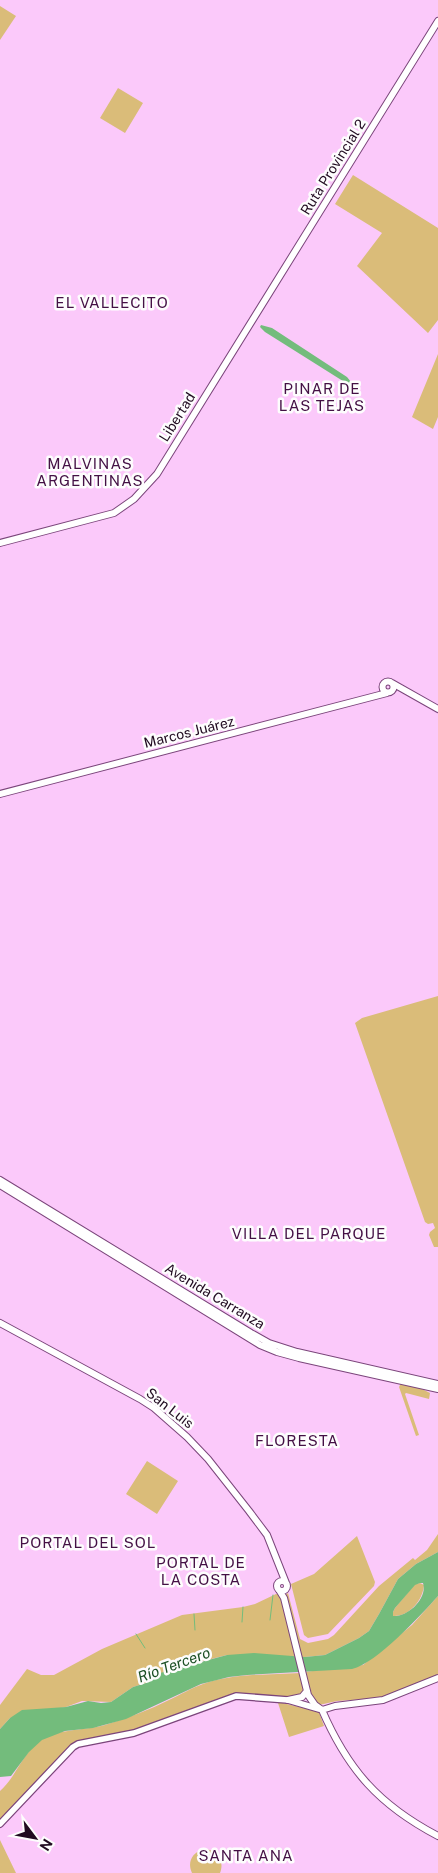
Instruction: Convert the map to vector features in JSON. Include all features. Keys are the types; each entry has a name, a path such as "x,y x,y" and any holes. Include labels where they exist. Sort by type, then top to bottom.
{"main road":[{"name":"Ruta Provincial 2","path":"248,327 438,21"},
{"name":"Libertad","path":"0,543 108,515 121,509 134,499 157,474 248,327"},
{"path":"384,683 392,683 394,687 386,692 384,683"},
{"name":"Marcos Juárez","path":"392,683 438,709"},
{"name":"Marcos Juárez","path":"0,794 386,692 412,695"},
{"name":"Avenida Carranza","path":"0,1180 269,1343 322,1358 438,1384"},
{"name":"Avenida Carranza","path":"0,1186 260,1344 299,1358 438,1389"},
{"name":"San Luis","path":"0,1323 140,1399 168,1420 208,1459 265,1532 286,1586"},
{"name":"San Luis","path":"277,1563 278,1587"},
{"path":"284,1598 286,1586 282,1581 278,1587 284,1598 306,1689 313,1703 322,1710 339,1746 364,1781 377,1794 406,1816 438,1836"},
{"path":"322,1710 335,1706 384,1700 438,1678"},
{"path":"288,1700 302,1698 306,1689"},
{"path":"406,1816 438,1830"}],"street":[{"path":"0,1824 75,1746 134,1733 236,1696 288,1700 322,1710"}],"shaded area":[{"path":"0,6 16,16 0,40"},
{"path":"118,88 143,103 125,133 100,118"},
{"path":"353,175 438,228 438,320 428,333 357,266 382,233 335,204"},
{"path":"261,325 272,328 347,377 356,385 354,388 265,332 260,327"},
{"path":"438,354 438,417 433,429 412,417"},
{"path":"438,996 438,1247 434,1247 429,1235 435,1228 433,1223 428,1224 425,1222 355,1023 362,1018"},
{"path":"401,1383 418,1387 430,1393 429,1399 405,1394 419,1435 416,1436 399,1387"},
{"path":"147,1461 178,1481 157,1514 126,1494"},
{"path":"438,1534 438,1552 416,1564 398,1579 369,1631 325,1655 305,1657 227,1655 172,1669 155,1676 146,1683 133,1687 111,1702 82,1701 66,1707 10,1718 0,1729 0,1705 27,1669 41,1675 54,1675 102,1649 182,1615 243,1607 255,1604 276,1594 285,1595 288,1593 300,1639 308,1643 328,1639 334,1635 379,1586 413,1558 415,1560 427,1550"},
{"path":"357,1536 375,1582 374,1586 328,1634 308,1638 304,1635 291,1584 314,1574"},
{"path":"438,1552 438,1596 398,1638 362,1665 352,1669 229,1677 201,1684 126,1719 93,1728 65,1731 42,1740 29,1752 11,1776 0,1777 0,1729 10,1718 22,1710 66,1707 88,1701 111,1702 133,1687 146,1683 160,1673 227,1655 254,1653 305,1657 325,1655 369,1631 398,1579 416,1564","holes":["423,1583 423,1595 416,1605 405,1613 393,1616 395,1608 415,1585"]},
{"path":"420,1583 424,1585 418,1602 410,1611 399,1616 393,1616 395,1608 415,1584"},
{"path":"438,1596 438,1675 382,1698 337,1701 319,1705 310,1695 304,1672 363,1665 412,1625"},
{"path":"301,1673 304,1690 302,1694 290,1697 234,1693 133,1731 75,1743 0,1820 0,1791 10,1780 31,1749 44,1738 60,1732 105,1725 138,1714 215,1680 252,1675"},
{"path":"279,1702 319,1712 324,1726 289,1737"},
{"path":"0,1840 16,1873 0,1873"},
{"path":"203,1849 208,1849 219,1856 221,1860 220,1873 192,1873 190,1862 193,1855"}],"waterway":[{"path":"270,1620 273,1595"},
{"path":"242,1622 243,1607"},
{"path":"194,1614 195,1630"},
{"path":"136,1634 145,1648"}],"district":[{"name":"EL VALLECITO","path":"112,303"},
{"name":"PINAR DE LAS TEJAS","path":"322,398"},
{"name":"MALVINAS ARGENTINAS","path":"90,472"},
{"name":"VILLA DEL PARQUE","path":"309,1234"},
{"name":"FLORESTA","path":"297,1441"},
{"name":"PORTAL DEL SOL","path":"88,1543"},
{"name":"PORTAL DE LA COSTA","path":"201,1572"},
{"name":"SANTA ANA","path":"246,1856"}],"water label":[{"name":"Río Tercero","path":"174,1665"}]}
